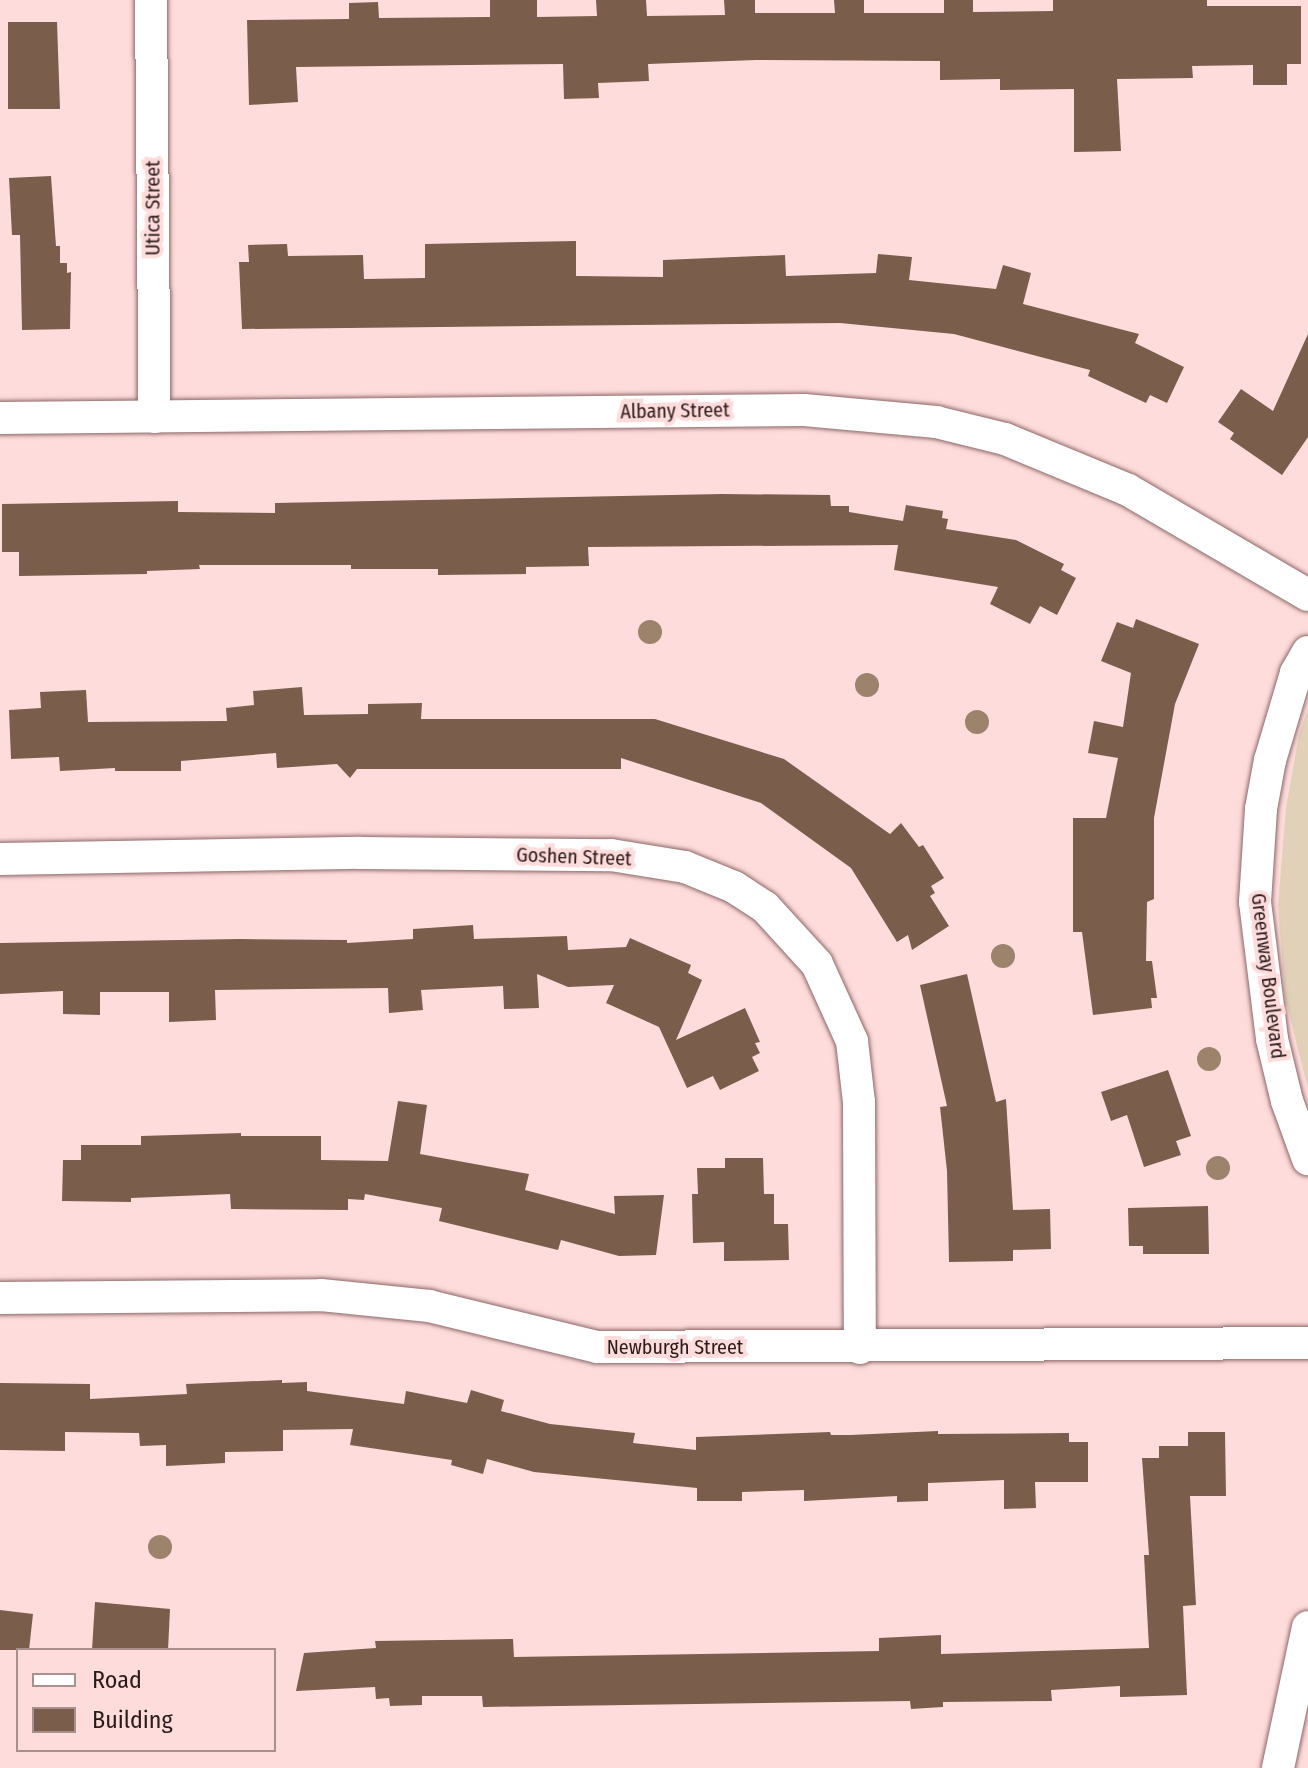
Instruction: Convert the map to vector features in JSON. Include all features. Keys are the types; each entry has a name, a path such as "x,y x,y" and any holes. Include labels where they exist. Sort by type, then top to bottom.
{"street":[{"name":"Utica Street","path":"151,0 155,417"},
{"name":"Albany Street","path":"0,418 804,410 936,422 1005,439 1128,490 1308,595"},
{"name":"Greenway Boulevard","path":"1308,652 1296,673 1270,760 1261,809 1255,902 1272,1039 1287,1101 1308,1159"},
{"name":"Goshen Street","path":"0,859 360,853 611,855 685,867 734,887 765,907 817,964 852,1041 859,1102 860,1348"},
{"name":"Newburgh Street","path":"0,1298 321,1295 429,1306 597,1347 860,1348 1308,1343"},
{"path":"1278,1768 1308,1627"}],"shaded area":[{"path":"1308,708 1308,1089 1285,997 1278,905 1286,808 1299,734"}],"building":[{"path":"490,0 537,0 537,17 597,16 596,0 646,0 647,16 725,15 724,0 755,0 755,13 835,13 834,0 864,0 864,13 944,13 944,0 973,0 973,12 1053,11 1053,0 1207,0 1207,6 1301,6 1301,64 1287,64 1287,85 1253,85 1253,65 1192,66 1193,78 1117,79 1121,151 1074,152 1074,89 1000,90 1000,79 940,80 940,61 756,60 648,64 649,81 598,83 599,98 564,99 563,64 296,67 298,102 249,105 247,20 349,19 349,3 378,2 379,18 490,17"},
{"path":"8,22 57,22 60,109 8,109"},
{"path":"51,176 56,246 60,246 60,263 67,263 67,273 71,272 70,329 22,330 20,235 12,235 9,178"},
{"path":"576,241 576,276 663,277 663,260 785,255 786,276 876,273 878,254 912,257 909,280 996,289 1003,265 1031,273 1023,304 1139,334 1135,343 1184,367 1167,403 1150,395 1146,403 1088,376 1090,370 954,334 840,323 242,329 239,262 249,262 248,245 287,244 288,256 363,255 364,279 425,278 425,244"},
{"path":"1308,334 1308,437 1282,475 1230,439 1234,433 1218,422 1241,389 1273,411"},
{"path":"722,494 830,495 831,506 849,506 849,512 903,521 906,505 943,511 942,518 948,519 946,529 1016,540 1064,564 1061,570 1076,578 1057,615 1040,606 1030,624 990,604 998,587 894,570 898,545 588,547 589,566 526,567 526,574 438,575 438,569 351,569 351,565 199,565 200,569 147,571 147,574 19,576 19,552 2,552 2,504 178,501 178,512 275,513 275,503"},
{"path":"1136,619 1199,644 1175,704 1154,818 1154,899 1147,902 1146,961 1152,961 1157,998 1151,998 1152,1008 1093,1015 1082,932 1073,932 1073,818 1106,818 1118,758 1088,753 1094,721 1123,727 1131,673 1101,661 1117,622 1133,628"},
{"path":"302,687 304,715 368,714 368,704 422,703 421,719 655,719 784,759 890,834 901,823 919,847 923,845 944,878 931,886 935,893 930,896 949,926 912,950 908,935 897,942 851,868 761,803 621,758 621,769 357,769 350,778 337,764 277,768 276,753 181,761 181,771 115,771 115,768 60,771 59,757 11,759 9,710 41,708 40,692 86,690 88,722 227,721 226,708 254,705 253,691"},
{"path":"473,925 474,939 567,936 568,950 626,947 630,938 691,965 688,973 702,980 676,1040 745,1008 760,1042 755,1043 760,1053 752,1057 759,1071 720,1090 713,1076 687,1088 659,1027 606,1003 614,985 568,987 537,974 539,1008 504,1009 503,986 421,990 423,1010 389,1013 388,988 215,990 216,1020 169,1022 169,992 100,992 100,1015 63,1014 63,991 0,994 0,943 239,939 347,940 347,943 413,939 413,929"},
{"path":"967,974 996,1102 1006,1099 1013,1210 1050,1209 1051,1249 1013,1250 1013,1261 949,1262 947,1171 940,1107 947,1106 920,985"},
{"path":"1168,1070 1191,1136 1176,1141 1181,1155 1144,1167 1127,1115 1111,1121 1101,1092"},
{"path":"398,1101 427,1105 420,1154 529,1174 525,1190 615,1214 614,1196 664,1195 656,1255 619,1256 561,1240 558,1250 439,1221 442,1208 365,1194 364,1200 348,1199 348,1210 231,1209 230,1194 131,1198 131,1202 62,1201 63,1160 81,1160 81,1145 141,1145 141,1136 241,1133 241,1136 321,1136 321,1160 388,1161"},
{"path":"725,1158 763,1158 764,1194 774,1194 774,1224 788,1224 789,1260 724,1261 724,1242 693,1243 692,1194 698,1194 697,1168 725,1168"},
{"path":"1208,1206 1209,1254 1143,1254 1143,1246 1129,1246 1128,1208"},
{"path":"282,1380 282,1383 307,1382 307,1391 404,1404 406,1391 467,1403 471,1390 504,1400 501,1411 550,1424 635,1433 633,1443 696,1450 696,1437 830,1432 831,1435 938,1431 938,1434 1069,1433 1069,1442 1088,1442 1088,1482 1035,1482 1036,1508 1004,1509 1004,1480 928,1483 928,1501 897,1502 897,1496 804,1501 804,1490 742,1492 742,1501 697,1501 697,1488 534,1472 487,1459 483,1474 451,1465 452,1460 350,1445 353,1429 283,1430 283,1451 225,1452 225,1463 166,1466 166,1445 140,1446 139,1433 65,1432 65,1451 0,1450 0,1383 90,1384 90,1399 187,1394 186,1384"},
{"path":"1188,1432 1225,1432 1226,1496 1190,1496 1196,1605 1183,1606 1187,1695 1120,1697 1120,1686 1051,1690 1052,1701 943,1702 943,1707 911,1709 910,1701 483,1707 482,1696 422,1696 422,1705 390,1706 389,1698 376,1699 375,1687 296,1691 304,1653 376,1648 375,1641 513,1639 514,1657 879,1651 879,1638 941,1635 941,1654 1149,1648 1144,1555 1149,1555 1142,1458 1159,1458 1159,1446 1188,1446"},
{"path":"95,1602 170,1609 168,1648 92,1648"},
{"path":"0,1610 33,1614 29,1648 0,1650"}]}
